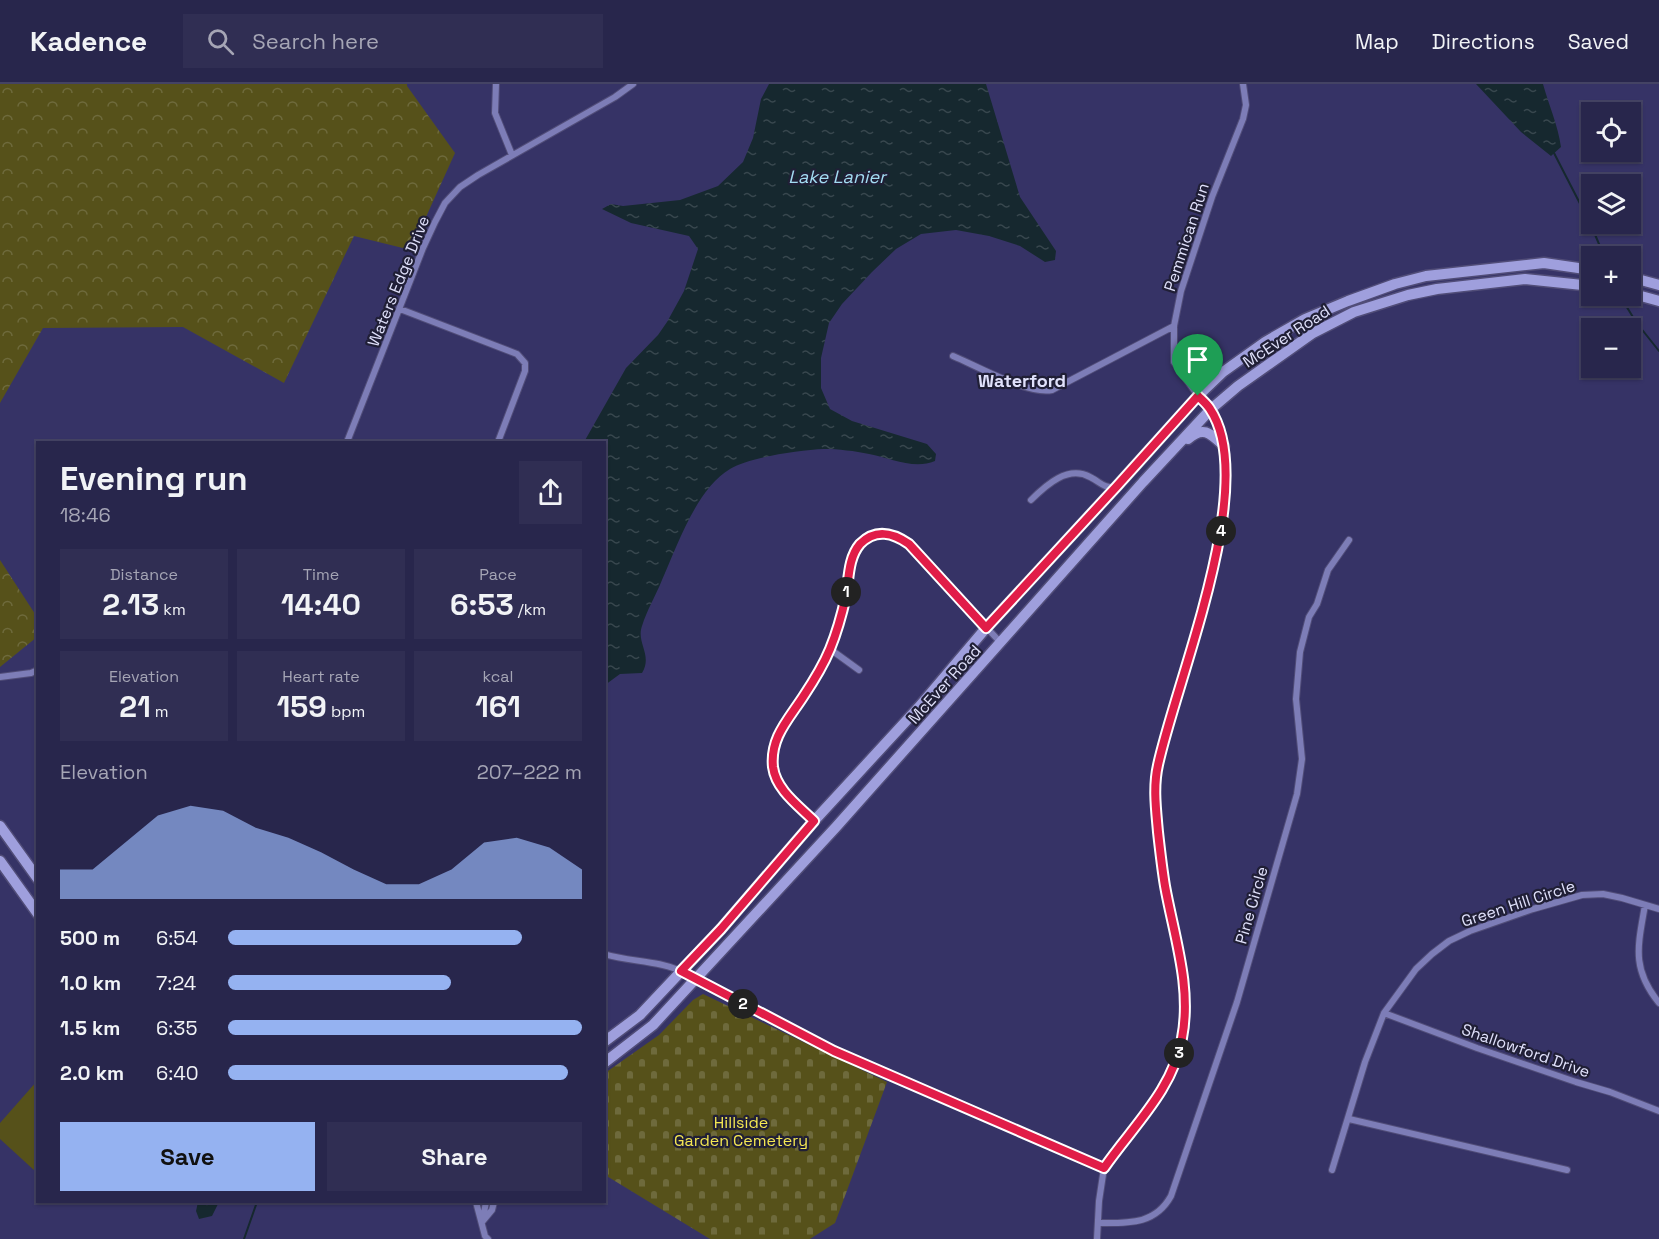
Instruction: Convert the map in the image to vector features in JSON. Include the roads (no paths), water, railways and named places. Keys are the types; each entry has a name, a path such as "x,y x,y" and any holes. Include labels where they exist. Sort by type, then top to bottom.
{"main road":[{"name":"McEver Road","path":"606,1040 640,1015 721,929 814,821 919,707 986,628 1198,396 1237,361 1305,319 1389,286 1426,276 1545,263 1581,268"},
{"name":"McEver Road","path":"606,1061 653,1025 828,835 1210,409 1313,333 1354,312 1408,295 1437,289 1525,279 1581,285"},
{"path":"1641,280 1659,285"},
{"path":"1641,296 1659,301"},
{"path":"1143,482 1154,477 1197,432 1208,432 1224,446"},
{"path":"0,826 36,876"},
{"path":"0,861 36,912"}],"street":[{"path":"496,84 495,113 512,155"},
{"name":"Waters Edge Drive","path":"347,441 423,248 445,203 460,187 615,97 633,84"},
{"name":"Pemmican Run","path":"1104,1168 1167,1082 1183,1037 1186,1007 1183,976 1165,885 1154,798 1166,733 1180,690 1221,534 1226,488 1222,437 1210,409 1174,362 1174,326 1181,291 1212,197 1243,119 1246,105 1243,84"},
{"path":"400,309 517,354 525,363 525,371 498,441"},
{"path":"953,356 1019,385 1044,392 1052,390 1174,326"},
{"path":"1030,500 1057,479 1072,473 1088,475 1105,487 1117,486"},
{"path":"814,821 786,795 777,780 773,766 774,747 778,734 803,698 830,649 839,622 852,558 862,542 880,533 889,533 909,544 1001,643"},
{"name":"Pine Circle","path":"1099,1223 1136,1222 1149,1218 1166,1206 1172,1196 1237,1002 1297,794 1302,759 1296,699 1297,674 1305,630 1328,570 1348,540"},
{"path":"830,649 859,670"},
{"path":"0,677 36,670"},
{"name":"Green Hill Circle","path":"1332,1170 1365,1062 1384,1013 1416,969 1432,954 1449,941 1470,931 1551,903 1582,895 1602,894 1635,900 1659,909"},
{"path":"1645,904 1638,960 1648,990 1659,1004"},
{"path":"606,955 626,960 664,964 681,971 834,1051 1104,1168 1100,1190 1097,1239"},
{"name":"Shallowford Drive","path":"1384,1013 1659,1111"},
{"path":"1349,1119 1567,1170"},
{"path":"476,1203 485,1236 488,1239"},
{"path":"482,1222 486,1203"},
{"path":"482,1222 492,1210 494,1203"}],"water":[{"name":"Lake Lanier","path":"769,84 986,84 1020,197 1056,251 1055,260 1045,262 1020,246 989,236 956,230 921,234 896,249 842,304 829,323 821,358 821,388 830,409 852,421 927,444 936,454 935,461 910,464 858,452 824,449 762,458 730,469 708,490 689,519 646,614 641,632 646,660 642,673 620,674 606,684 606,441 585,441 626,368 658,335 667,322 684,291 698,249 689,236 631,223 602,209 611,204 623,206 680,200 718,186 743,162 753,138 761,99"},
{"path":"1476,84 1543,84 1561,147 1551,156 1521,132"},
{"path":"198,1203 218,1203 212,1216 199,1219 196,1211"}],"waterway":[{"path":"1554,153 1600,246"},
{"path":"1626,306 1659,351"},
{"path":"244,1239 257,1203"}],"district":[{"name":"Waterford","path":"1022,381"}],"park label":[{"name":"Hillside Garden Cemetery","path":"741,1131"}]}
